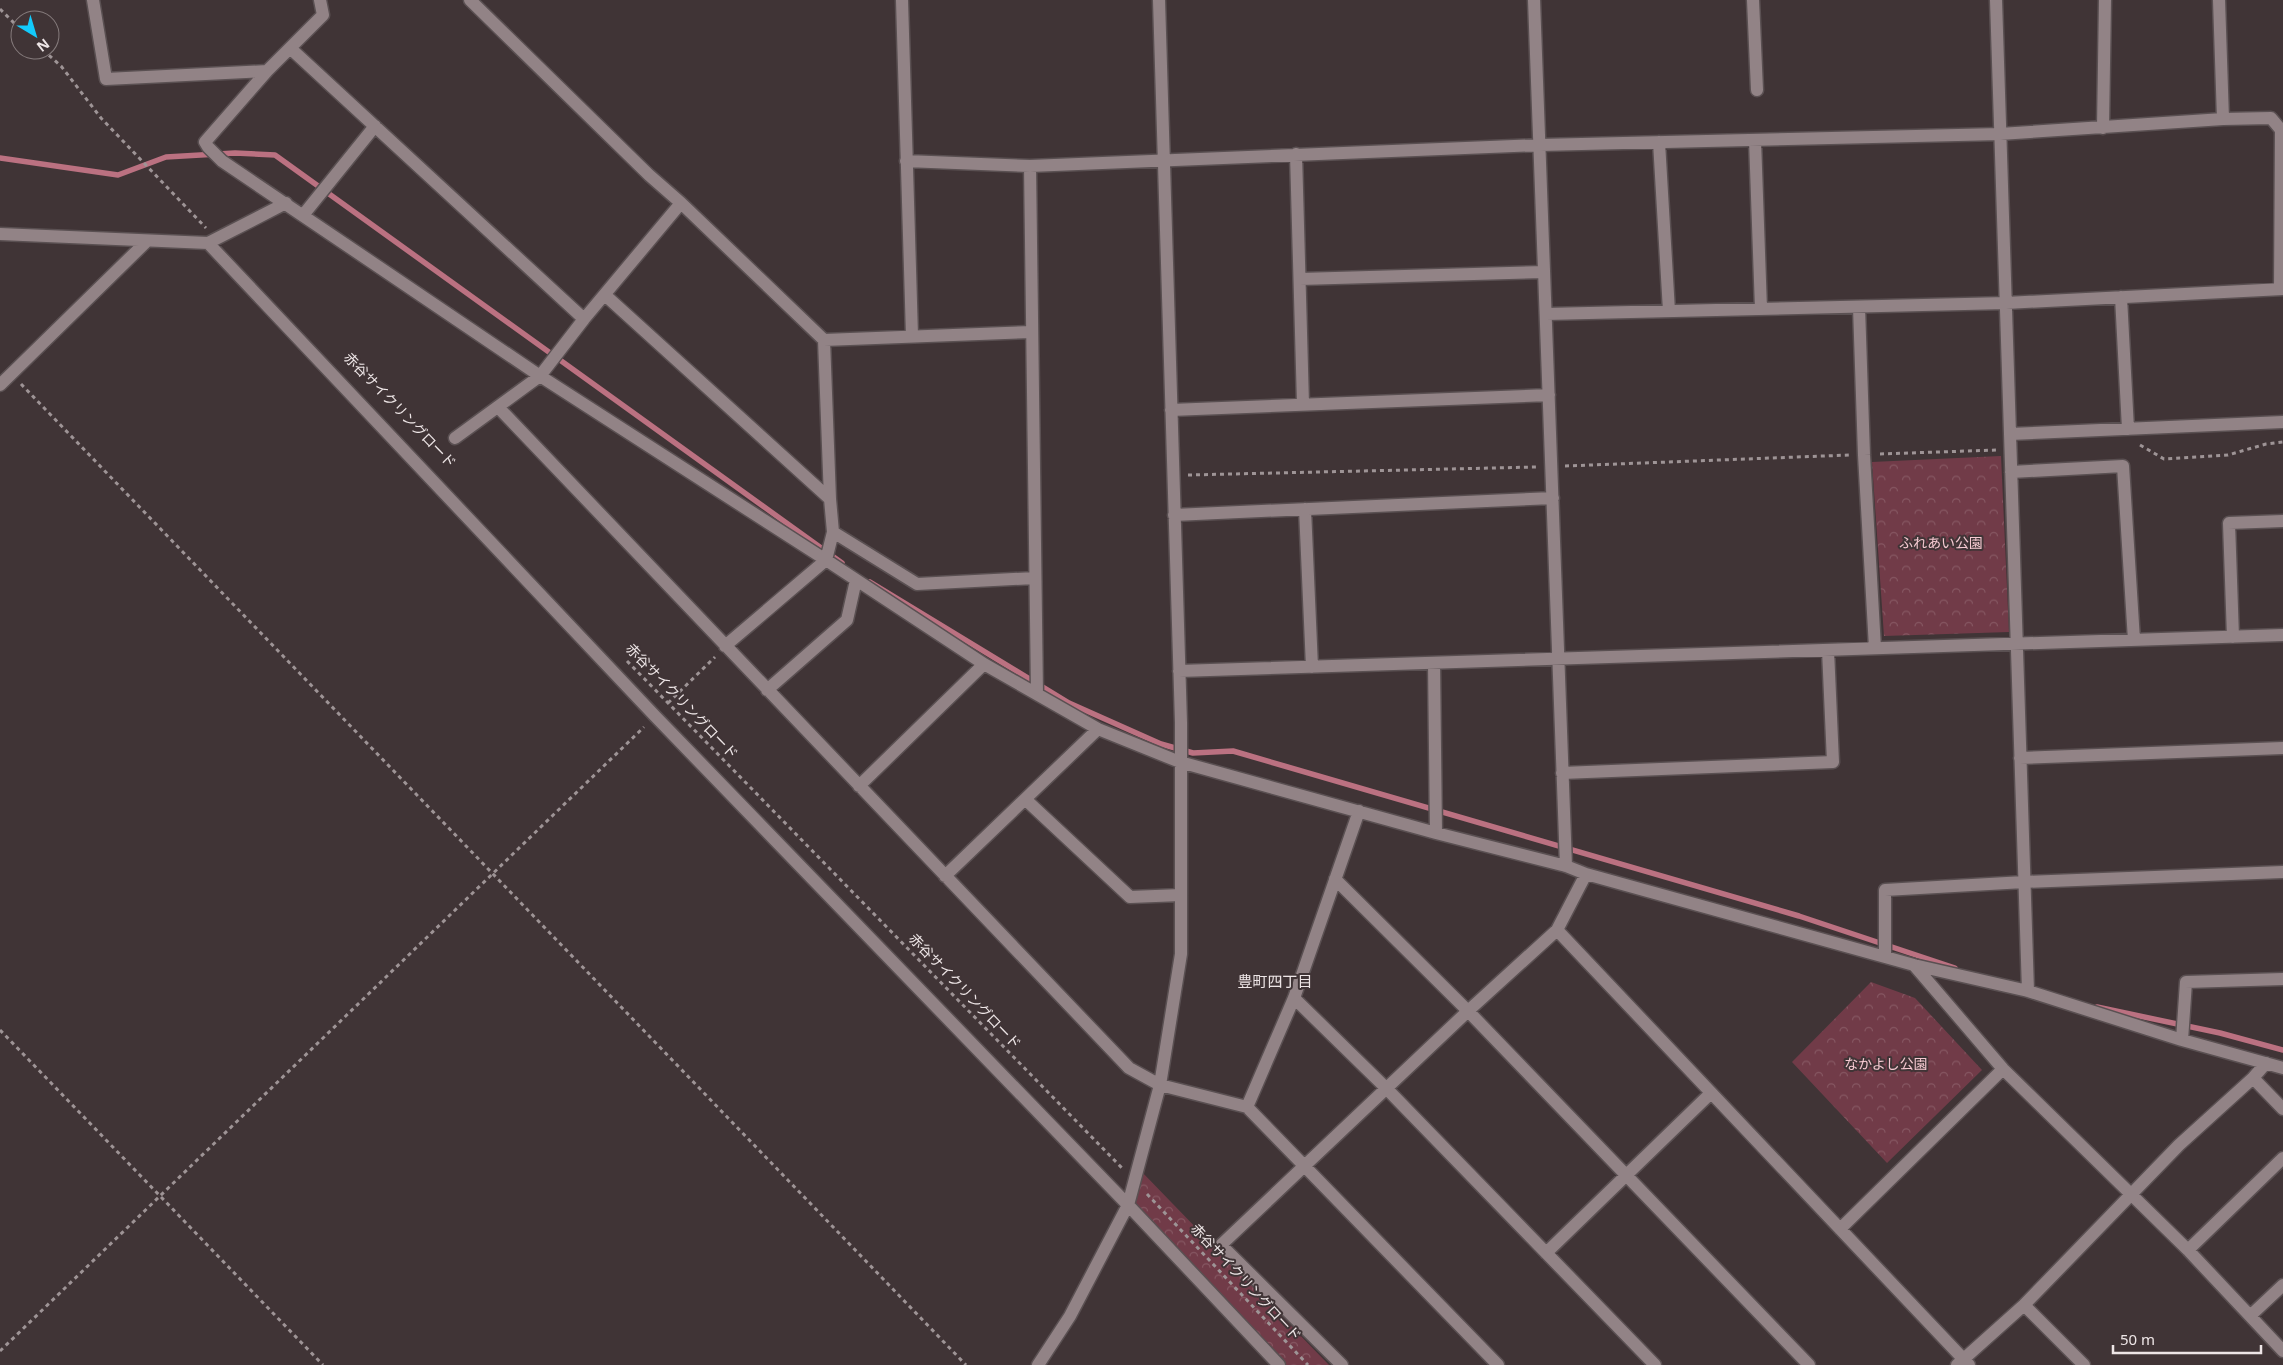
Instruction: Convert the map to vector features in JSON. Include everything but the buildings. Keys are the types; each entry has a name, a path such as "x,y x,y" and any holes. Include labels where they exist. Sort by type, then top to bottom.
{"street":[{"path":"93,0 106,80 267,71"},
{"path":"320,0 324,15 267,71 205,142 222,161 304,214 540,376 984,664 1098,729 1180,762 1436,833 1566,866 1586,874 1914,965 2028,991 2182,1040 2283,1068"},
{"path":"470,0 649,175 681,203 824,340 830,498 834,532 826,560 725,646"},
{"path":"902,0 912,336"},
{"path":"1038,1365 1070,1316 1128,1205 1160,1085 1181,954 1179,671 1159,0"},
{"path":"1534,0 1566,866"},
{"path":"1753,0 1757,90"},
{"path":"1996,0 2028,991"},
{"path":"2103,128 2105,0"},
{"path":"2219,0 2223,119"},
{"path":"290,48 584,319"},
{"path":"906,161 1030,166 1540,145 2000,134 2223,119 2271,118 2281,130 2281,289 2006,303 1546,314"},
{"path":"304,214 375,126"},
{"path":"1755,140 1761,309"},
{"path":"1659,142 1669,311"},
{"path":"1296,154 1304,404"},
{"path":"1030,166 1037,694"},
{"path":"0,234 146,242 213,241 286,203"},
{"path":"455,438 540,376 584,319 681,203"},
{"path":"213,241 655,716 1128,1205 1279,1365"},
{"path":"0,385 146,242"},
{"path":"1300,279 1544,272"},
{"path":"605,295 830,498"},
{"path":"2121,297 2128,429"},
{"path":"1859,307 1864,455 1875,648"},
{"path":"824,340 1032,332"},
{"path":"1171,410 1549,395"},
{"path":"498,407 766,690 1129,1068 1160,1085 1247,1107 1498,1365"},
{"path":"2010,434 2283,422"},
{"path":"2011,472 2123,466 2134,640"},
{"path":"1174,515 1552,498"},
{"path":"1305,509 1312,667"},
{"path":"2232,637 2229,523 2283,521"},
{"path":"834,532 917,584 1035,578"},
{"path":"766,690 847,620 856,580"},
{"path":"1179,671 2283,635"},
{"path":"1562,773 1833,762 1828,650"},
{"path":"1434,663 1436,833"},
{"path":"859,786 984,664"},
{"path":"945,876 1098,729"},
{"path":"2020,758 2283,748"},
{"path":"1025,799 1130,897 1180,895"},
{"path":"1247,1107 1294,998 1359,811"},
{"path":"1885,957 1885,890 2024,882 2283,872"},
{"path":"1342,1365 1221,1245 1468,1011 1557,930 1586,874"},
{"path":"1335,879 1468,1011 1809,1365"},
{"path":"1557,930 1840,1229 1963,1363 2024,1305 2179,1146 2253,1078 2266,1063"},
{"path":"1914,965 2003,1069 2188,1250 2283,1350"},
{"path":"2182,1040 2186,982 2283,979"},
{"path":"1294,998 1386,1088 1655,1365"},
{"path":"1840,1229 2003,1069"},
{"path":"2253,1078 2283,1109"},
{"path":"1546,1253 1625,1174 1712,1093"},
{"path":"2188,1250 2283,1158"},
{"path":"2250,1316 2283,1284"},
{"path":"2024,1305 2084,1365"}],"path":[{"path":"0,9 10,19"},
{"path":"55,60 62,66 100,118 155,174 213,241"},
{"path":"11,374 966,1365"},
{"path":"2130,445 2140,445 2155,456 2164,459 2228,455 2266,444 2283,442"},
{"path":"1173,475 1551,467 2010,449"},
{"path":"0,1351 725,646"},
{"name":"赤谷サイクリングロード","path":"627,660 1134,1180 1308,1365"},
{"path":"0,1030 323,1365"}],"green space":[{"name":"ふれあい公園","path":"2001,456 2009,632 1884,636 1872,462"},
{"name":"なかよし公園","path":"1871,982 1915,998 1982,1070 1887,1163 1792,1062"},
{"path":"1140,1170 1329,1365 1284,1365 1131,1203"}],"waterway":[{"path":"0,158 118,175 166,157 235,153 275,155 842,563"},
{"path":"870,582 1069,703 1161,744 1193,753 1233,751 1799,916 1955,968"},
{"path":"2097,1007 2220,1033 2283,1050"}],"district":[{"name":"豊町四丁目","path":"1275,982"}]}
